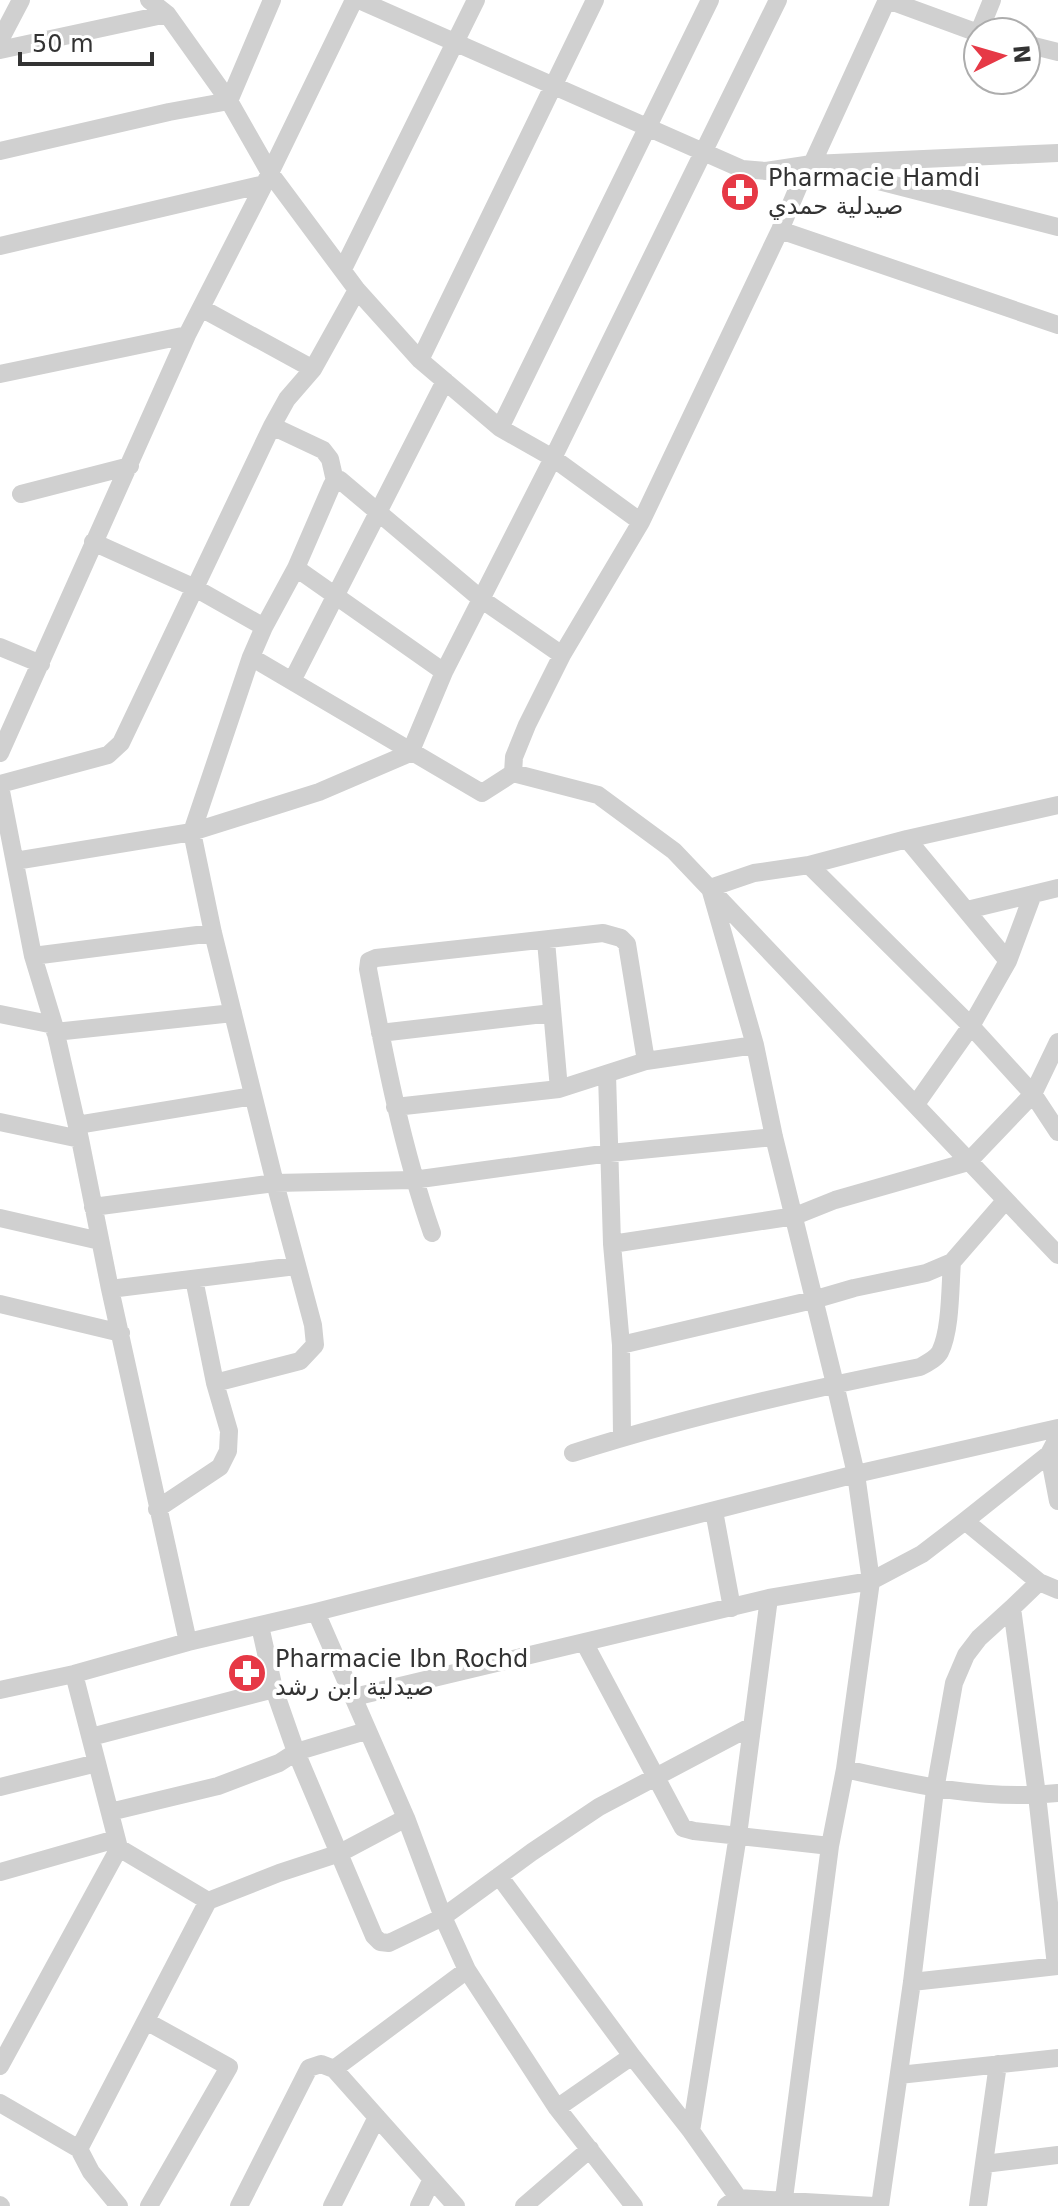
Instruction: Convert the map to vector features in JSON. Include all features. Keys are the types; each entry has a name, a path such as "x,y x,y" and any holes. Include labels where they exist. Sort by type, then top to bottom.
{"street":[{"path":"0,40 21,0"},
{"path":"149,0 167,14 229,101 268,179 357,290 420,360 500,428 553,458 641,522"},
{"path":"229,101 272,0"},
{"path":"0,753 187,335 356,0 554,84 742,169 766,171 810,164 1058,153"},
{"path":"343,269 476,0"},
{"path":"420,360 595,0"},
{"path":"500,428 710,0"},
{"path":"15,861 192,832 319,792 410,753 444,672 778,0"},
{"path":"513,773 514,757 527,725 562,655 641,522 887,0 962,26"},
{"path":"0,50 167,14"},
{"path":"0,151 229,101"},
{"path":"810,164 1058,227"},
{"path":"0,246 268,179"},
{"path":"780,230 1058,325"},
{"path":"188,1642 157,1509 79,1132 55,1028 33,956 0,785 108,755 121,743 272,426 287,399 313,369 357,290"},
{"path":"201,308 313,369"},
{"path":"0,374 187,335"},
{"path":"292,681 445,381"},
{"path":"215,1383 300,1361 315,1345 313,1325 213,933 192,832 251,657 335,481 327,453 272,426"},
{"path":"21,494 130,466"},
{"path":"335,481 344,483 481,599 562,655"},
{"path":"93,542 195,588 264,627"},
{"path":"296,568 444,672"},
{"path":"0,647 41,664"},
{"path":"251,657 482,793 513,773 598,795 674,851 1058,1255"},
{"path":"710,888 754,873 809,865 1058,805"},
{"path":"907,839 1008,961"},
{"path":"809,865 971,1026 1033,1094 1058,1132"},
{"path":"710,888 755,1045 774,1137 856,1474 871,1581 845,1769 830,1846 784,2204"},
{"path":"967,910 1058,888"},
{"path":"916,1104 971,1026 1008,961 1033,894"},
{"path":"33,956 213,933"},
{"path":"432,1233 413,1180 395,1107 369,961 603,933 621,938 627,944 646,1061"},
{"path":"546,941 559,1089"},
{"path":"0,1014 55,1028 233,1013"},
{"path":"380,1033 552,1013"},
{"path":"612,1244 795,1216 835,1200 968,1162 1033,1094 1058,1042"},
{"path":"395,1107 559,1089 646,1061 755,1045"},
{"path":"607,1074 612,1244 621,1345 622,1437"},
{"path":"0,1122 79,1132 253,1096"},
{"path":"93,1207 275,1183 413,1180 610,1153 774,1137"},
{"path":"621,1345 926,1273 952,1262 1005,1201"},
{"path":"0,1218 100,1241"},
{"path":"573,1453 622,1437 835,1384 920,1367 939,1354 952,1262"},
{"path":"110,1289 296,1266"},
{"path":"157,1509 220,1467 228,1451 229,1431 215,1383 194,1279"},
{"path":"0,1304 121,1333"},
{"path":"0,1690 74,1674 188,1642 856,1474 1058,1428"},
{"path":"354,1697 769,1598 871,1581 922,1554 965,1521 1049,1454 1058,1437"},
{"path":"1049,1454 1058,1501"},
{"path":"714,1511 732,1608"},
{"path":"965,1521 1039,1582 1058,1590"},
{"path":"499,1876 691,2131 736,2203 877,2206 912,1982 935,1790 954,1683 966,1655 979,1638 1039,1582"},
{"path":"691,2131 738,1835 769,1598"},
{"path":"912,1982 1057,1966 1012,1608"},
{"path":"316,1612 406,1818 443,1917 467,1970 557,2108 634,2206"},
{"path":"260,1626 274,1689 296,1752 374,1936 380,1942 389,1943 443,1917 599,1807 752,1726"},
{"path":"585,1644 683,1828 830,1846"},
{"path":"0,2066 117,1844 74,1674"},
{"path":"91,1737 274,1689"},
{"path":"110,1812 218,1786 279,1763 296,1752 366,1731"},
{"path":"0,1787 97,1763"},
{"path":"845,1769 935,1790 1037,1795 1058,1793"},
{"path":"79,2149 208,1901 340,1853 406,1818"},
{"path":"0,1872 117,1844 208,1901"},
{"path":"334,2069 467,1970"},
{"path":"146,2021 229,2067 149,2206"},
{"path":"557,2108 632,2056"},
{"path":"899,2075 1058,2058"},
{"path":"239,2206 309,2068 321,2064 334,2069 456,2206"},
{"path":"978,2206 998,2064"},
{"path":"0,2103 79,2149 91,2172 119,2206"},
{"path":"332,2206 377,2117"},
{"path":"524,2206 590,2149"},
{"path":"984,2164 1058,2155"},
{"path":"419,2206 432,2179"}],"place":[{"name":"Pharmacie Hamdi صيدلية حمدي","path":"740,192"},
{"name":"Pharmacie Ibn Rochd صيدلية ابن رشد","path":"247,1673"}]}
